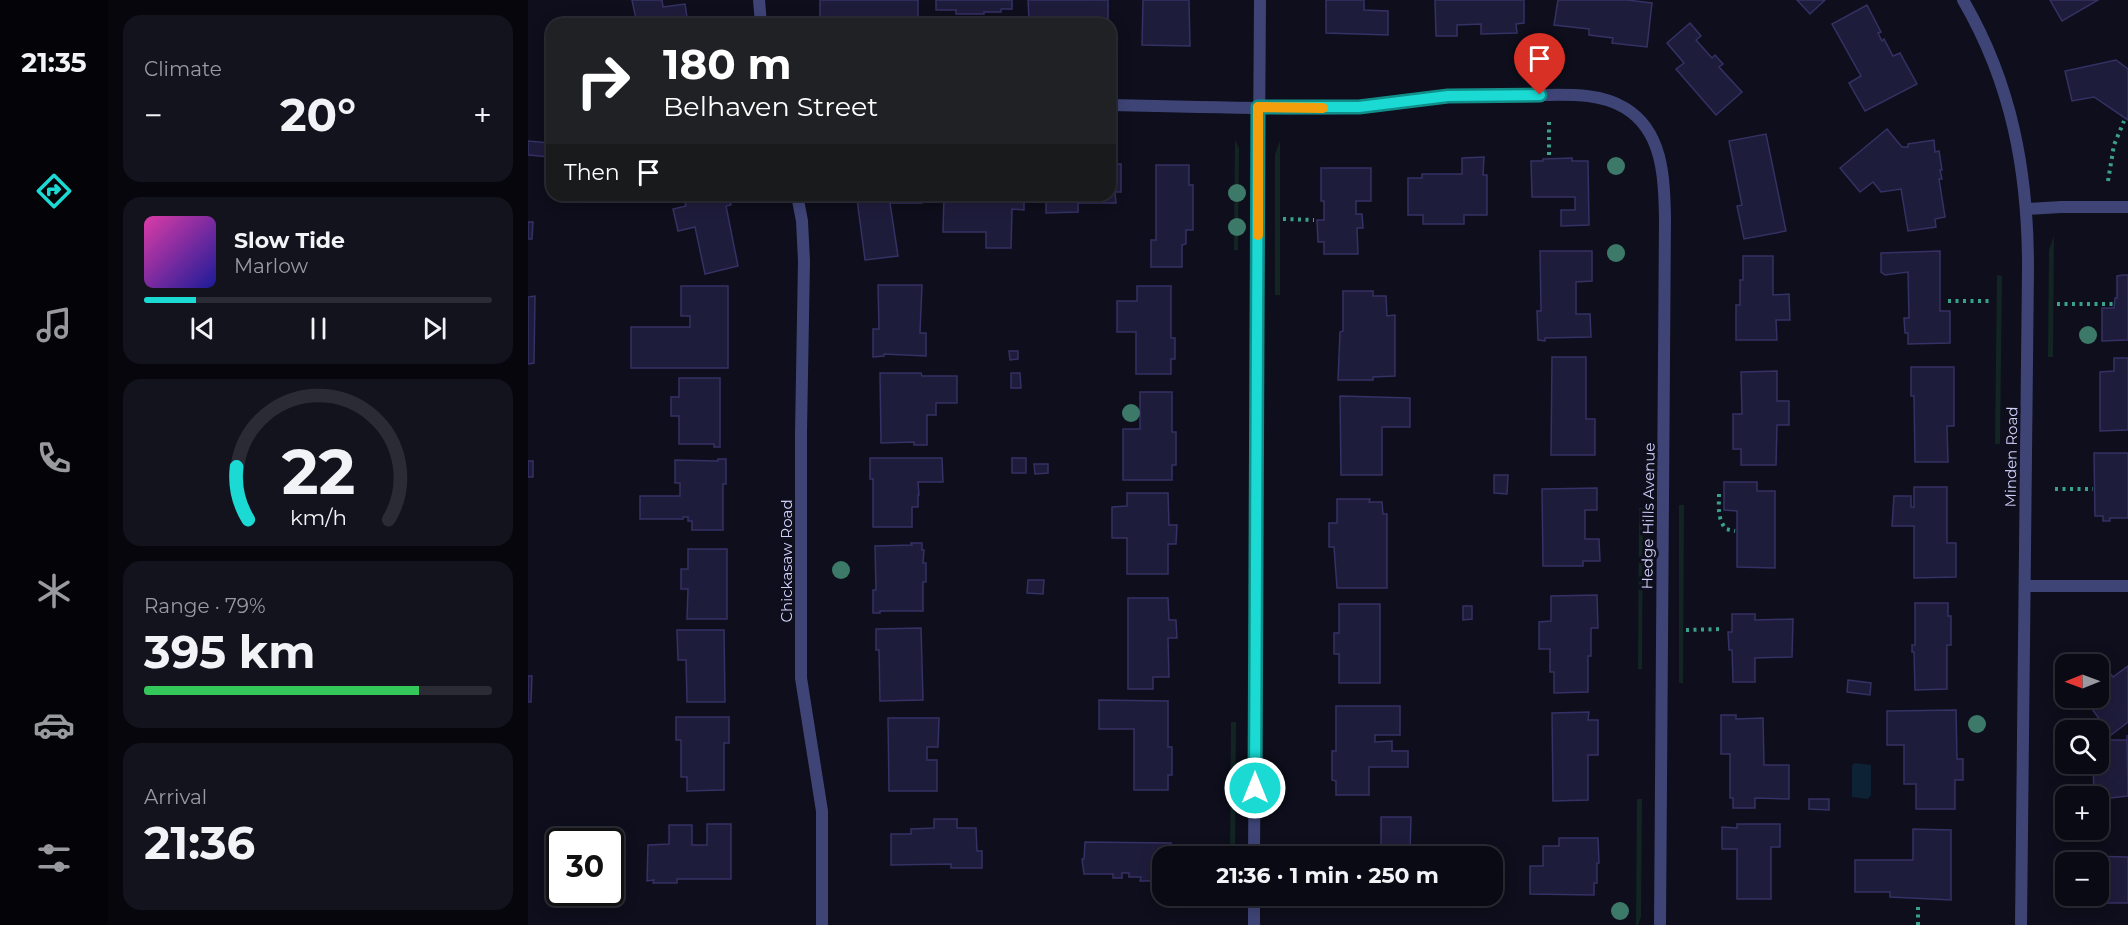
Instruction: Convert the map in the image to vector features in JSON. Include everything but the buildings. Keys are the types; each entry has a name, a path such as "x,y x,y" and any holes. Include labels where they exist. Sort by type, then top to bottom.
{"street":[{"path":"759,0 760,18"},
{"path":"1254,846 1260,0"},
{"name":"Minden Road","path":"1963,0 1994,60 2007,100 2019,146 2027,209 2021,925"},
{"name":"Hedge Hills Avenue","path":"1258,107 1359,107 1448,96 1588,96 1612,101 1635,115 1650,133 1660,156 1664,184 1660,925"},
{"path":"1116,105 1258,107"},
{"name":"Chickasaw Road","path":"798,201 802,221 804,261 801,409 801,667 804,707 822,811 822,925"},
{"path":"2027,209 2128,207"},
{"path":"2025,586 2128,586"},
{"path":"1254,906 1254,925"}],"path":[{"path":"2108,181 2114,145 2124,121"},
{"path":"1549,122 1549,157"},
{"path":"1283,219 1314,220"},
{"path":"1948,301 1993,301"},
{"path":"2057,304 2114,304"},
{"path":"2055,489 2093,489"},
{"path":"1719,494 1721,524 1726,529 1735,531"},
{"path":"1686,630 1723,629"},
{"path":"1918,905 1918,925"}],"green space":[{"path":"1235,139 1239,149 1238,250 1234,250"},
{"path":"1280,141 1280,295 1275,295 1275,154"},
{"path":"2054,236 2053,357 2048,357 2049,250"},
{"path":"1997,275 2002,276 2000,444 1995,444"},
{"path":"1679,505 1684,505 1683,683 1679,683"},
{"path":"1639,508 1643,508 1642,669 1638,669"},
{"path":"1231,722 1236,722 1235,846 1230,846"},
{"path":"1637,799 1642,799 1641,917 1636,925"}],"water":[{"path":"1854,763 1871,765 1871,795 1868,799 1852,797 1852,766"}],"slow traffic":[{"path":"1258,235 1258,107 1323,108"}],"route":[{"path":"1255,788 1258,107 1340,108 1448,96 1540,95"}]}
